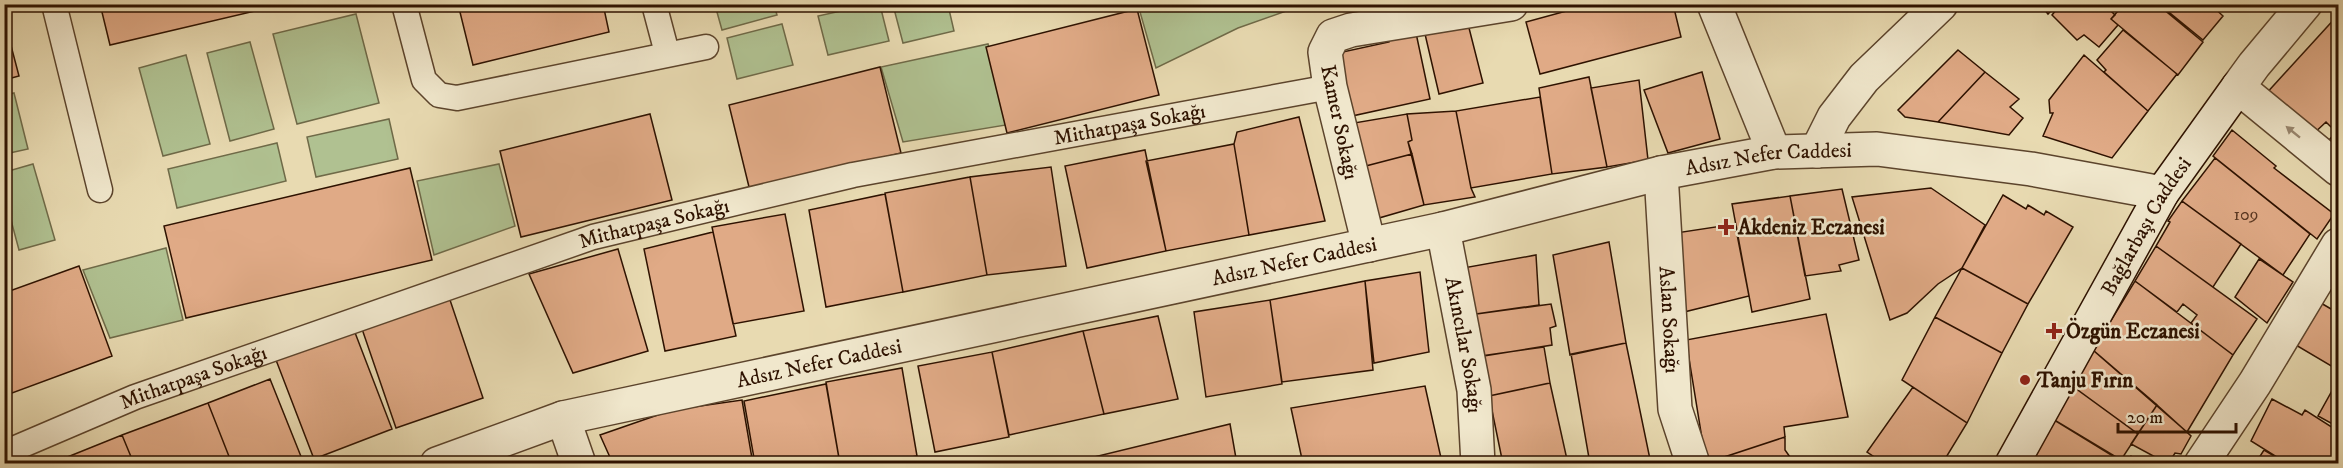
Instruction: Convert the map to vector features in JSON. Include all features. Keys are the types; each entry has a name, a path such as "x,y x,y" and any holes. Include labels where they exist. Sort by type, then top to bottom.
{"street":[{"name":"Kamer Sokağı","path":"1369,245 1330,87 1325,52 1333,36 1351,30 1511,4"},
{"path":"1714,4 1774,152"},
{"path":"1817,151 1834,117 1864,78 1941,4"},
{"name":"Bağlarbaşı Caddesi","path":"2012,464 2162,193 2254,65 2305,4"},
{"path":"2238,87 2338,168"},
{"name":"Adsız Nefer Caddesi","path":"437,464 563,418 1443,229 1660,172 1774,152 1877,149 2031,169 2162,193"},
{"name":"Aslan Sokağı","path":"1660,172 1675,409 1693,464"},
{"name":"Akıncılar Sokağı","path":"1443,229 1474,390 1478,464"},
{"path":"2201,464 2255,383 2338,245"},
{"path":"563,418 579,464"}],"lane":[{"path":"54,4 100,190"},
{"path":"404,4 424,80 440,94 457,98 667,53 706,47"},
{"path":"654,4 667,53"},
{"name":"Mithatpaşa Sokağı","path":"4,453 135,397 593,237 853,175 1330,87"}],"green space":[{"path":"1138,4 1303,5 1238,28 1156,68"},
{"path":"715,5 774,5 777,15 722,30"},
{"path":"868,5 880,5 889,41 828,55 818,16"},
{"path":"893,5 948,5 954,31 903,43"},
{"path":"356,14 379,103 297,124 273,34"},
{"path":"782,24 793,65 737,79 727,38"},
{"path":"250,42 274,129 230,141 207,53"},
{"path":"988,44 1006,125 903,142 881,67"},
{"path":"186,55 210,144 163,156 139,68"},
{"path":"14,93 28,149 5,154 5,95"},
{"path":"389,119 398,159 316,177 307,137"},
{"path":"277,143 286,181 177,208 168,169"},
{"path":"33,164 55,240 19,250 5,198 5,172"},
{"path":"499,164 515,226 434,255 417,181"},
{"path":"166,248 183,320 110,338 83,270"}],"building":[{"path":"100,4 285,4 110,45"},
{"path":"458,4 603,4 609,32 473,65"},
{"path":"1592,4 1673,4 1681,37 1540,74 1526,22"},
{"path":"2040,4 2057,4 2048,14"},
{"path":"2061,4 2104,4 2115,15 2111,19 2118,25 2099,47 2084,35 2077,40 2052,15"},
{"path":"2124,4 2157,4 2203,42 2178,75 2111,19"},
{"path":"2159,4 2210,4 2223,16 2203,40"},
{"path":"1137,9 1159,95 1007,133 986,47"},
{"path":"2338,15 2338,125 2334,130 2326,122 2310,137 2264,96"},
{"path":"4,19 19,76 4,80"},
{"path":"1468,24 1483,83 1439,94 1425,34"},
{"path":"2123,30 2177,74 2148,111 2104,72 2106,70 2097,60"},
{"path":"1416,33 1430,99 1352,116 1338,53 1389,42 1389,38"},
{"path":"1958,50 1985,72 1938,122 1905,117 1898,110"},
{"path":"2084,55 2148,111 2112,158 2043,136 2053,113 2050,113 2049,100"},
{"path":"880,67 901,153 750,191 729,105"},
{"path":"1702,72 1720,139 1668,153 1644,90"},
{"path":"1985,72 2019,99 2010,107 2023,118 2009,135 1938,122"},
{"path":"1589,77 1607,167 1552,174 1539,88"},
{"path":"1639,80 1648,160 1607,167 1591,88"},
{"path":"1540,97 1552,174 1471,188 1456,111"},
{"path":"1456,111 1471,188 1475,197 1424,205 1408,142 1412,140 1407,114"},
{"path":"650,114 672,200 521,237 500,151"},
{"path":"1407,114 1412,140 1408,142 1412,154 1358,168 1348,124"},
{"path":"1299,117 1325,221 1249,235 1234,144 1237,132"},
{"path":"2338,129 2338,153 2326,144"},
{"path":"2232,130 2276,166 2274,168 2334,214 2317,239 2213,156"},
{"path":"1234,144 1249,235 1166,251 1146,161"},
{"path":"1145,150 1166,251 1087,268 1065,166"},
{"path":"1412,154 1424,205 1379,218 1358,168"},
{"path":"2215,158 2310,234 2283,275 2182,201"},
{"path":"1051,167 1066,266 987,275 970,177"},
{"path":"410,168 432,260 186,318 164,226"},
{"path":"970,177 987,275 903,292 885,193"},
{"path":"1931,188 1985,225 1962,268 1938,284 1907,313 1890,320 1852,197"},
{"path":"1842,189 1859,260 1839,265 1841,271 1805,276 1790,196"},
{"path":"885,194 903,292 826,307 809,210"},
{"path":"2003,195 2026,209 2028,205 2044,215 2046,211 2073,227 2028,304 1962,268"},
{"path":"1790,196 1810,299 1752,312 1732,204"},
{"path":"2182,201 2241,244 2213,287 2156,246 2170,222 2168,221"},
{"path":"785,214 804,311 733,324 712,227"},
{"path":"1735,224 1749,296 1684,312 1669,234"},
{"path":"713,232 736,336 665,351 644,249"},
{"path":"1609,242 1626,343 1570,355 1553,255"},
{"path":"2156,246 2257,319 2233,355 2191,323 2197,315 2183,304 2177,312 2135,281"},
{"path":"618,249 648,351 573,373 529,274"},
{"path":"1536,255 1539,305 1469,315 1463,268"},
{"path":"2259,259 2293,282 2267,323 2235,297"},
{"path":"79,266 112,356 4,396 4,293"},
{"path":"1962,268 2028,304 2002,353 1935,317"},
{"path":"1420,272 1429,352 1374,363 1365,281"},
{"path":"1365,281 1373,370 1282,382 1270,300"},
{"path":"2135,281 2233,355 2187,432 2093,350"},
{"path":"449,297 483,398 396,428 361,326"},
{"path":"2314,299 2338,313 2338,370 2289,341"},
{"path":"1270,300 1282,384 1206,397 1194,312"},
{"path":"1551,304 1556,326 1550,328 1552,345 1472,358 1469,315"},
{"path":"1826,314 1848,417 1784,427 1785,437 1706,463 1686,340"},
{"path":"1158,316 1178,399 1104,414 1083,331"},
{"path":"1935,317 2002,353 1967,423 1902,380"},
{"path":"354,330 392,429 314,459 276,360"},
{"path":"1083,331 1104,414 1009,435 992,352"},
{"path":"1626,343 1651,464 1590,464 1571,354"},
{"path":"1544,347 1550,383 1489,396 1473,357"},
{"path":"2093,350 2157,405 2138,434 2071,385"},
{"path":"992,352 1009,437 935,452 918,366"},
{"path":"902,368 917,456 873,464 840,464 826,382"},
{"path":"270,379 304,464 232,464 208,403"},
{"path":"2338,380 2338,427 2318,416"},
{"path":"1550,383 1568,464 1503,464 1489,396"},
{"path":"826,384 840,464 755,464 744,401"},
{"path":"2071,385 2138,434 2121,460 2051,418"},
{"path":"1425,386 1441,458 1425,464 1303,464 1291,408"},
{"path":"1913,387 1967,423 1942,464 1885,464 1867,452"},
{"path":"2272,399 2302,415 2305,410 2338,431 2336,436 2338,438 2338,464 2288,464 2251,441"},
{"path":"742,400 753,464 613,464 600,435 672,410"},
{"path":"208,403 232,464 134,464 122,435"},
{"path":"2157,405 2191,436 2181,454 2175,453 2168,464 2131,444"},
{"path":"2051,418 2126,464 2024,464"},
{"path":"1230,424 1237,464 1096,464 1094,457"},
{"path":"122,435 134,464 50,464"},
{"path":"1785,437 1785,450 1795,464 1706,463"},
{"path":"2264,450 2288,464 2255,464"},
{"path":"2131,456 2143,464 2127,464"},
{"path":"1094,457 1096,464 1062,464"}],"place":[{"name":"Akdeniz Eczanesi","path":"1726,227"},
{"name":"Özgün Eczanesi","path":"2054,331"},
{"name":"Tanju Fırın","path":"2025,380"}]}
